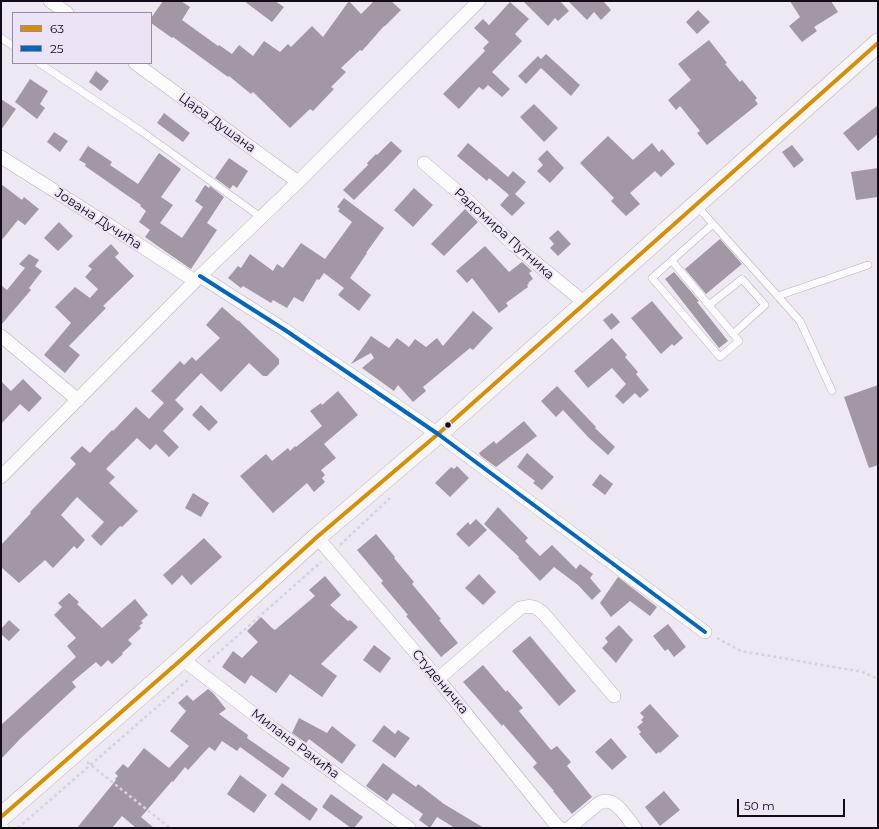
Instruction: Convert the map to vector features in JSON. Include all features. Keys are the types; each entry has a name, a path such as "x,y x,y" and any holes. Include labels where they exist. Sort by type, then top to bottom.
{"street":[{"path":"50,1 66,12"},
{"path":"1,477 198,279 262,218 479,1"},
{"path":"1,817 182,659 317,537 438,434 878,43"},
{"name":"Цара Душана","path":"136,64 298,182"},
{"name":"Јована Дучића","path":"1,157 97,218 284,330 438,434 705,632"},
{"name":"Радомира Путника","path":"424,163 467,200 514,245 585,303"},
{"path":"1,336 78,400"},
{"name":"Студеничка","path":"317,537 438,679 560,828"},
{"path":"438,679 520,608 527,606 536,607 543,612 614,696"},
{"name":"Милана Ракића","path":"182,659 272,728 409,828"},
{"path":"568,828 598,804 609,800 619,807 635,828"}],"lane":[{"path":"1,38 12,45"},
{"path":"40,64 141,131 262,218"},
{"path":"696,205 800,321 832,391"},
{"path":"672,260 739,341 720,357 652,278 672,260 713,224"},
{"path":"778,296 868,265"},
{"path":"709,305 742,279 765,305 733,334"}],"path":[{"path":"705,632 741,651 863,672 878,679"},
{"path":"75,753 170,828"}],"building":[{"path":"163,1 181,1 190,7 182,20 218,46 219,45 232,54 239,45 253,56 264,41 280,52 288,44 291,47 312,26 323,37 349,1 361,14 374,1 391,1 401,10 384,26 362,51 360,50 341,68 346,72 331,87 334,89 313,111 310,109 290,128 253,92 251,94 229,76 228,77 152,24 152,17"},
{"path":"244,1 275,1 284,7 272,22"},
{"path":"523,1 560,1 569,11 558,21 555,18 548,26"},
{"path":"568,1 605,1 604,2 611,10 601,20 594,12 587,20"},
{"path":"790,1 831,1 838,12 814,27 817,31 802,42 789,26 800,17"},
{"path":"510,2 529,19 515,34 522,41 492,72 510,89 502,97 488,85 483,90 479,87 459,109 443,94 485,51 483,48 489,42 474,28 483,19 489,25"},
{"path":"698,10 710,22 697,34 686,22"},
{"path":"709,40 727,63 725,64 740,82 742,80 757,98 755,100 758,104 707,145 697,133 700,131 680,106 676,110 668,100 691,80 678,64"},
{"path":"546,54 580,85 571,96 541,68 526,84 518,76 538,56 541,59"},
{"path":"96,71 109,81 101,91 89,82"},
{"path":"30,79 48,91 40,104 45,108 37,119 15,102"},
{"path":"1,99 16,109 1,130"},
{"path":"534,104 558,128 544,142 520,117"},
{"path":"878,105 878,134 858,151 843,133"},
{"path":"164,113 190,133 183,142 157,123"},
{"path":"54,132 68,141 60,152 47,142"},
{"path":"608,136 633,160 652,143 659,152 662,149 675,164 661,177 655,171 630,193 640,204 626,216 611,201 614,198 580,163"},
{"path":"391,141 402,151 354,200 343,190 368,165 367,163"},
{"path":"468,143 508,177 513,171 526,182 515,194 525,203 512,216 500,205 509,195 489,178 487,181 457,156"},
{"path":"792,145 804,160 794,168 782,152"},
{"path":"88,146 112,162 110,165 138,184 159,153 181,169 161,197 173,205 160,223 182,238 203,207 195,201 205,185 209,188 210,186 224,197 207,223 217,230 191,269 145,237 150,230 139,222 146,211 140,206 141,205 85,166 86,164 79,160"},
{"path":"547,150 564,168 550,183 537,171 543,165 538,159"},
{"path":"229,158 248,171 237,188 233,185 230,189 215,178"},
{"path":"878,168 878,197 856,200 851,172"},
{"path":"1,184 22,200 24,197 39,209 25,225 18,220 1,241"},
{"path":"414,188 433,205 413,227 394,210"},
{"path":"344,198 384,228 350,278 371,295 359,311 338,295 344,288 324,273 319,280 317,279 303,302 294,297 287,308 273,300 271,303 243,286 241,288 228,278 238,266 241,268 250,254 273,271 277,264 283,268 301,243 325,259 352,222 338,211 340,209 337,207"},
{"path":"465,209 478,222 444,256 431,244"},
{"path":"59,222 73,236 58,251 44,238"},
{"path":"558,230 571,244 558,256 550,248 554,244 549,238"},
{"path":"720,239 742,264 706,294 685,269"},
{"path":"111,244 119,253 115,257 134,276 103,306 106,308 69,346 80,355 65,373 44,355 71,323 55,307 75,287 90,298 98,289 85,277 92,269 88,266"},
{"path":"485,246 509,272 522,262 532,271 529,273 533,279 528,283 528,287 506,303 508,306 499,313 472,278 467,283 456,271"},
{"path":"29,254 39,260 35,266 42,271 29,288 31,290 1,325 1,285 7,290 25,268 19,264"},
{"path":"674,272 699,301 697,302 728,341 719,348 665,279"},
{"path":"652,301 683,338 674,346 672,344 661,354 631,318"},
{"path":"222,307 279,359 279,364 267,376 263,376 249,363 221,392 201,373 175,400 184,409 163,431 179,447 169,457 156,444 150,450 137,438 106,469 115,477 109,483 138,511 122,527 120,526 101,546 91,536 104,522 77,497 61,515 85,540 77,549 74,546 53,568 45,560 19,583 1,567 1,545 76,464 70,458 82,446 90,453 136,407 149,419 164,403 151,391 180,361 184,365 192,357 196,361 220,338 206,325"},
{"path":"473,311 493,328 473,350 470,348 423,387 426,391 413,402 398,385 394,391 362,368 374,358 371,353 351,364 371,336 389,348 397,338 409,347 415,339 426,347 437,338 443,346"},
{"path":"612,313 620,322 611,330 603,320"},
{"path":"612,338 627,355 625,357 638,372 636,374 649,390 640,398 635,393 623,404 615,396 626,384 612,368 588,388 574,371"},
{"path":"23,379 42,398 29,412 20,404 1,424 1,381 11,391"},
{"path":"878,385 878,465 869,468 844,397"},
{"path":"557,386 596,427 595,428 615,447 608,455 589,438 563,410 556,417 541,401"},
{"path":"338,391 358,415 324,444 336,458 321,470 325,475 322,478 325,482 314,492 307,483 273,513 240,476 266,454 272,461 288,448 290,451 295,446 296,447 322,426 310,411 321,403 322,405"},
{"path":"201,405 218,422 209,431 192,415"},
{"path":"524,421 537,436 496,467 481,456 479,453 494,441 496,444"},
{"path":"527,453 554,477 542,490 533,483 535,481 517,467"},
{"path":"457,466 469,478 450,497 435,483 451,467 454,469"},
{"path":"600,474 613,484 605,495 592,485"},
{"path":"193,493 209,503 201,517 185,508"},
{"path":"498,507 528,538 525,541 540,556 552,545 576,569 580,564 593,574 590,578 601,591 592,600 578,585 554,567 540,581 518,558 519,557 484,524"},
{"path":"476,519 487,530 469,547 456,534 468,522 470,525"},
{"path":"376,534 414,582 412,584 441,619 439,620 458,643 441,657 406,616 408,615 381,583 383,581 357,550"},
{"path":"204,538 222,557 191,585 182,575 172,585 163,575"},
{"path":"479,574 496,592 483,605 465,588"},
{"path":"325,576 341,595 330,605 348,621 350,620 358,627 321,664 337,676 322,697 290,674 276,693 251,675 245,684 222,667 233,651 242,658 258,642 247,631 261,617 275,630 315,596 309,590"},
{"path":"618,577 657,607 650,616 630,601 611,617 600,603"},
{"path":"69,593 79,602 77,604 102,628 135,599 148,615 141,621 143,623 139,626 141,628 128,640 132,644 122,653 123,654 112,664 108,660 101,667 96,662 72,682 76,687 21,738 1,759 1,725 76,657 67,646 76,638 54,615 62,607 58,603"},
{"path":"9,620 20,630 9,641 1,634 1,629"},
{"path":"668,624 686,647 674,657 668,649 665,651 653,636"},
{"path":"619,625 633,640 616,663 602,648 608,642 605,638"},
{"path":"530,636 576,691 559,706 512,651"},
{"path":"374,645 391,658 380,673 363,660"},
{"path":"483,665 506,692 507,690 523,708 519,711 551,750 557,746 571,762 567,766 592,797 572,814 533,767 537,763 503,724 502,726 463,682"},
{"path":"208,689 226,709 219,714 248,735 247,738 290,768 283,778 240,747 237,751 222,741 215,751 209,747 188,770 185,767 141,817 154,828 136,828 122,816 112,828 77,828 116,780 115,779 118,776 115,773 123,764 128,768 144,748 169,768 189,746 170,731 186,711 178,703 187,695 193,701"},
{"path":"650,704 679,736 660,753 659,752 656,754 639,734 641,732 637,727 643,722 641,720 644,717 640,713"},
{"path":"299,718 327,733 332,726 356,745 342,764 309,739 306,743 292,733"},
{"path":"384,725 395,734 398,730 410,738 395,758 372,741"},
{"path":"611,738 627,757 612,770 595,752"},
{"path":"383,763 416,787 418,784 444,804 484,828 455,828 437,817 430,828 419,820 423,814 393,793 387,801 366,786"},
{"path":"240,775 267,795 254,813 227,794"},
{"path":"282,783 318,809 310,821 274,794"},
{"path":"664,791 680,810 660,826 645,807"},
{"path":"331,794 363,817 354,828 351,828 322,807"}],"transit line":[{"name":"63","path":"1,817 182,659 317,537 438,434 878,43"},
{"name":"25","path":"200,276 285,330 438,434 705,632"}]}
